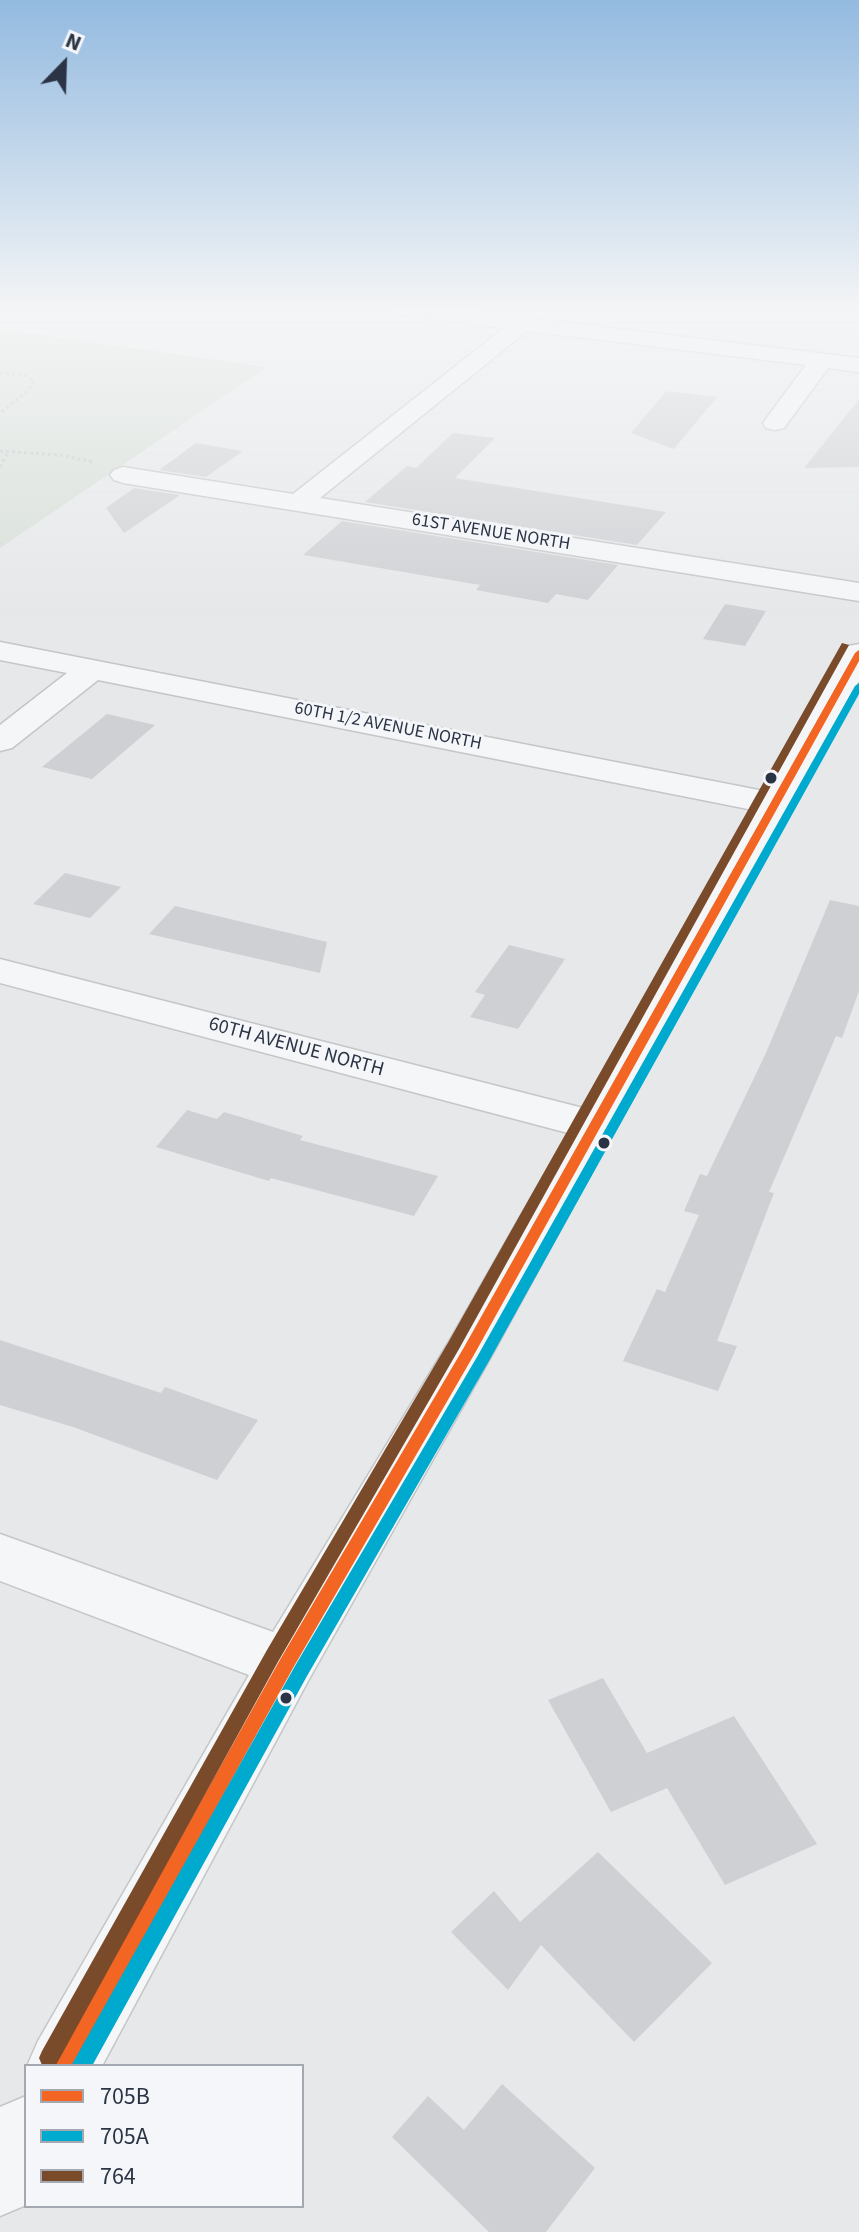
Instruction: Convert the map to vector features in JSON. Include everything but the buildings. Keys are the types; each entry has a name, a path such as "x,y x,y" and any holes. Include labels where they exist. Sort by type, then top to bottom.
{"street":[{"path":"299,502 404,412"},
{"path":"775,423 783,412"},
{"name":"61ST AVENUE NORTH","path":"123,475 859,592"},
{"name":"60TH 1/2 AVENUE NORTH","path":"0,651 775,804"},
{"path":"64,2064 287,1663 468,1353 592,1125 855,668"},
{"path":"0,741 92,669"},
{"name":"60TH AVENUE NORTH","path":"0,971 592,1125"},
{"path":"0,1557 287,1663"},
{"path":"0,2179 24,2137"}],"path":[{"path":"0,451 60,455 98,463 123,475"},
{"path":"0,467 8,452"}],"shaded area":[{"path":"0,412 200,412 0,548"}],"transit line":[{"name":"764","path":"49,2058 273,1655 454,1345 845,645"},
{"name":"705B","path":"64,2064 287,1663 468,1353 859,653"},
{"name":"705A","path":"82,2064 301,1671 482,1361 859,686"}]}
